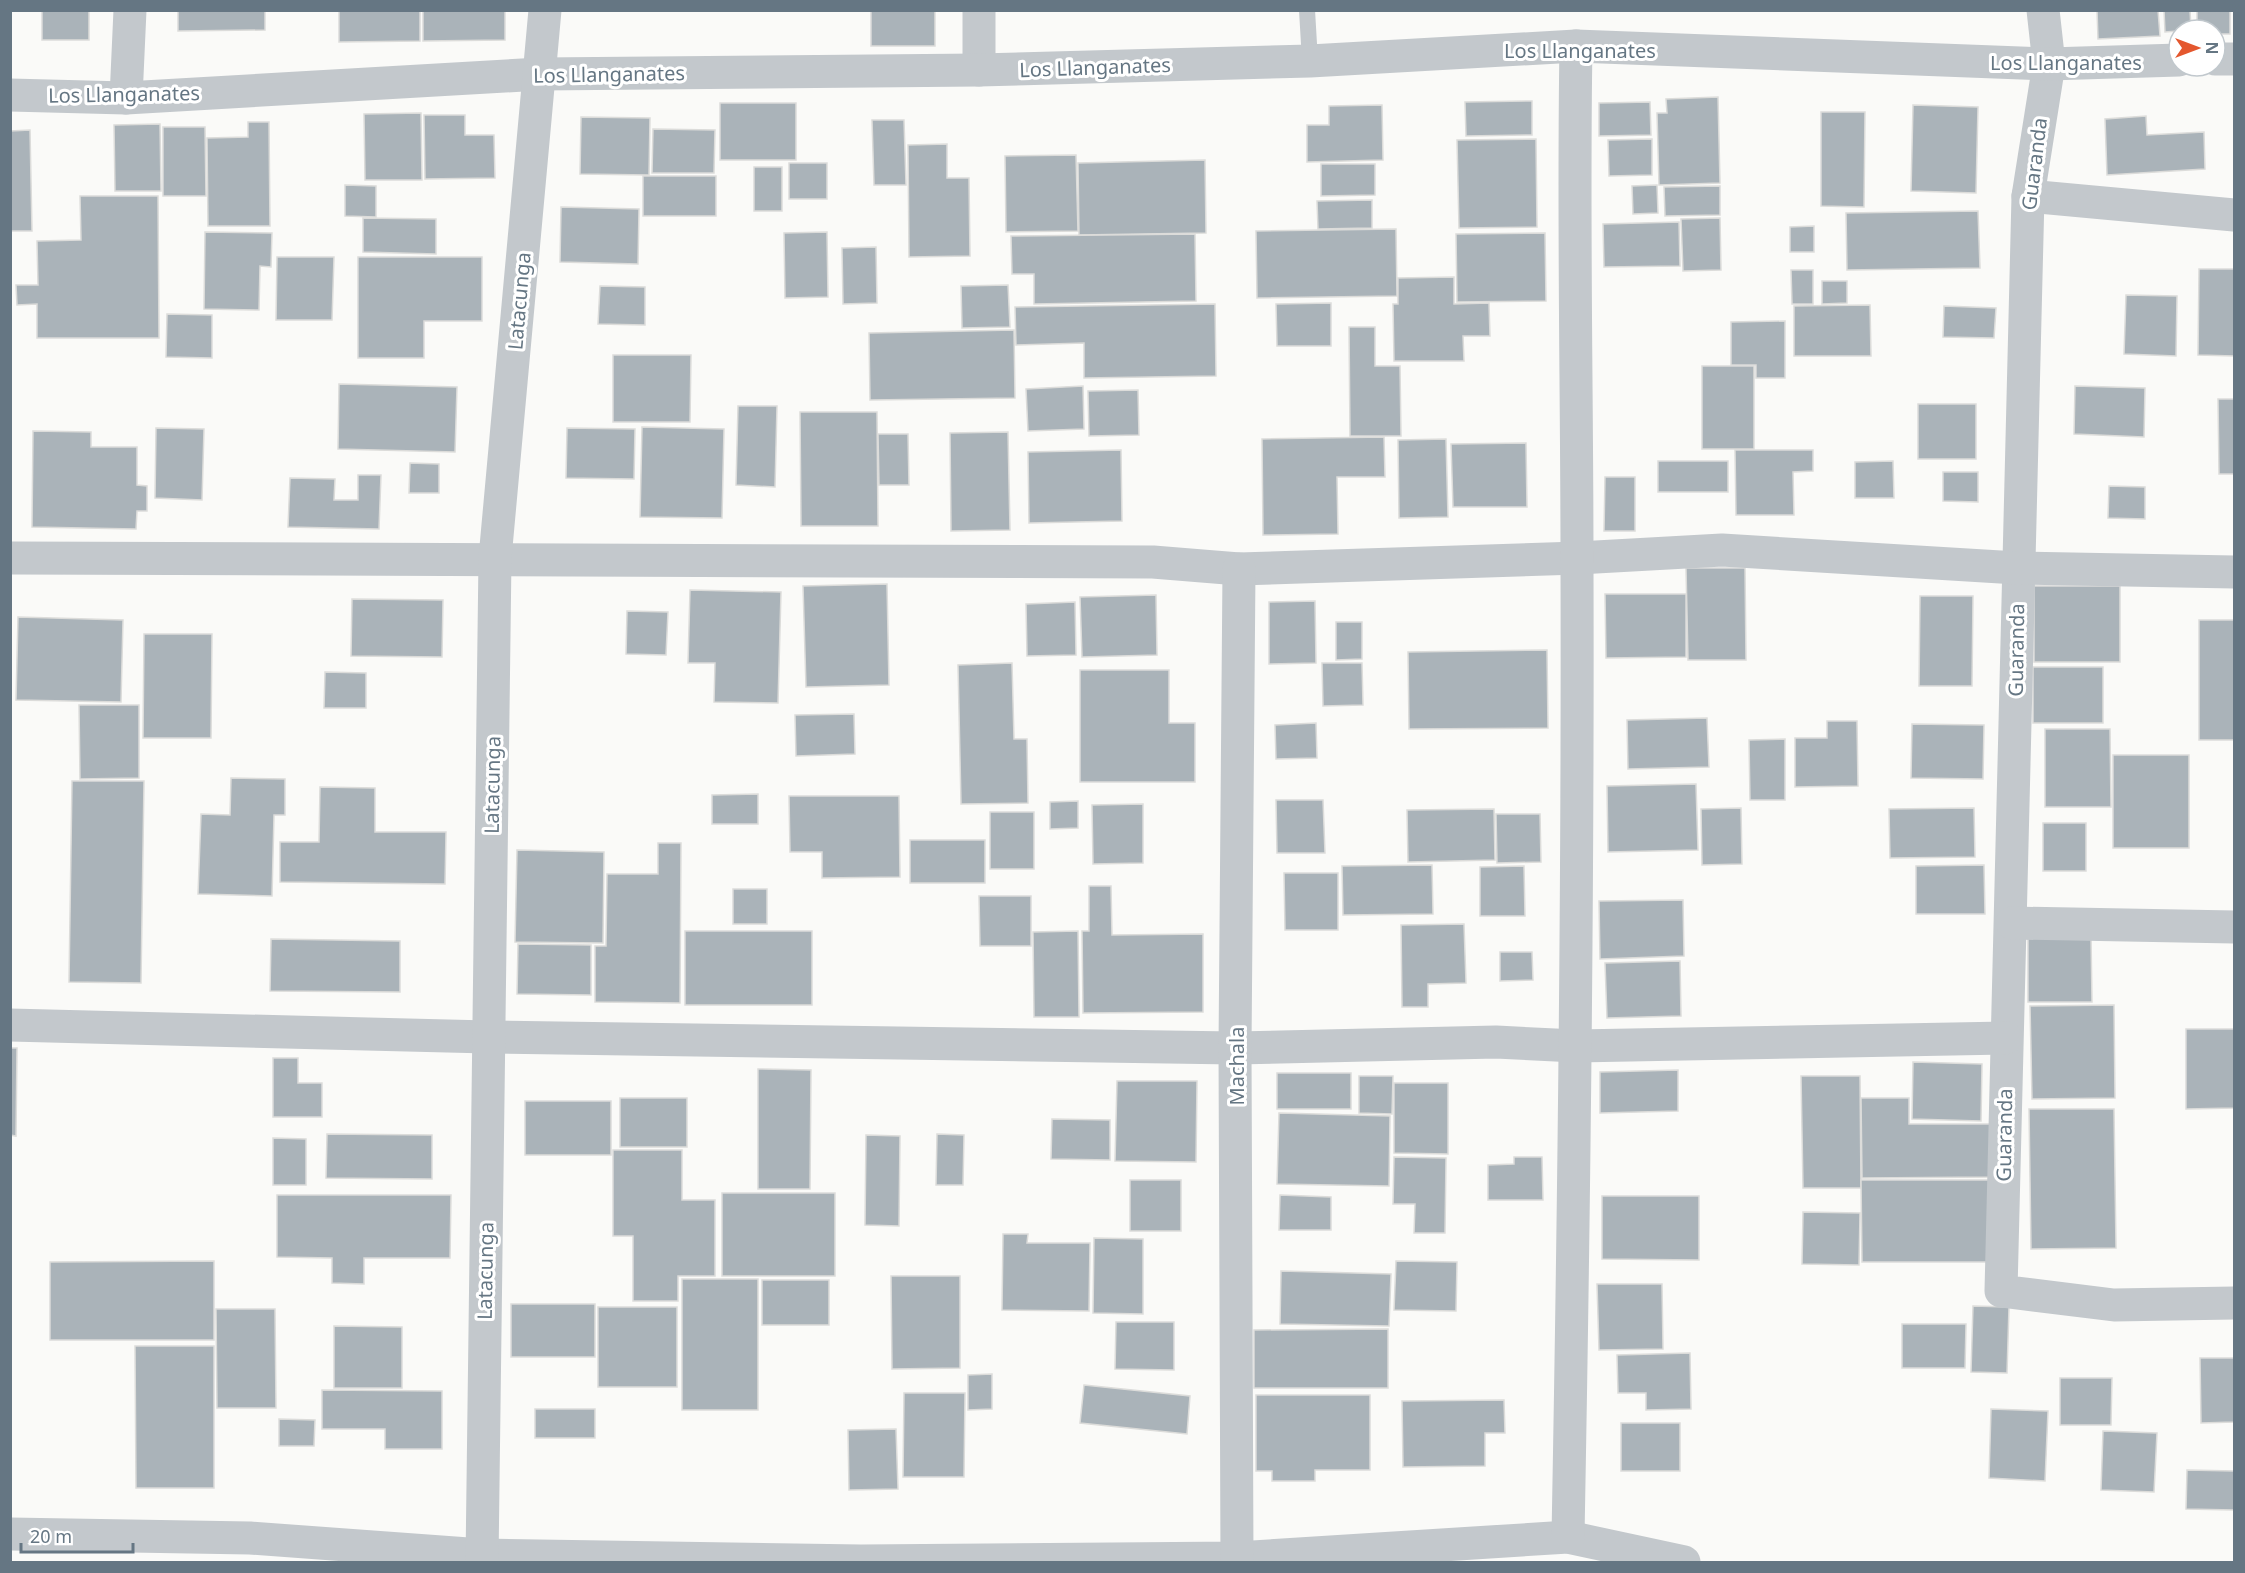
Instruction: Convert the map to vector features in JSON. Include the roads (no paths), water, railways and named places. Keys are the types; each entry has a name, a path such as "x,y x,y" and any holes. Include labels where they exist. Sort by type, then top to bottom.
{"street":[{"path":"126,98 130,10"},
{"name":"Latacunga","path":"482,1559 495,558 544,10"},
{"path":"979,10 979,70"},
{"name":"Guaranda","path":"2043,10 2049,64 2028,196 2017,568 2012,922 2006,1038 2001,1291 2114,1305 2235,1303"},
{"path":"1568,1537 1576,1046 1578,558 1573,243 1576,46"},
{"name":"Los Llanganates","path":"10,95 126,98 540,74 979,70 1310,61 1576,46 2049,64 2167,60"},
{"path":"2028,196 2235,215"},
{"path":"10,558 1153,562 1239,569 1578,558 1722,550 2017,568 2235,572"},
{"name":"Machala","path":"1237,1560 1235,1048 1239,569"},
{"path":"2012,922 2235,927"},
{"path":"10,1025 488,1036 1235,1048 1496,1042 1576,1046 2006,1038"},
{"path":"10,1534 250,1538 482,1559 861,1561 1237,1560 1568,1537 1684,1563"}],"lane":[{"path":"1307,10 1310,61"}]}
